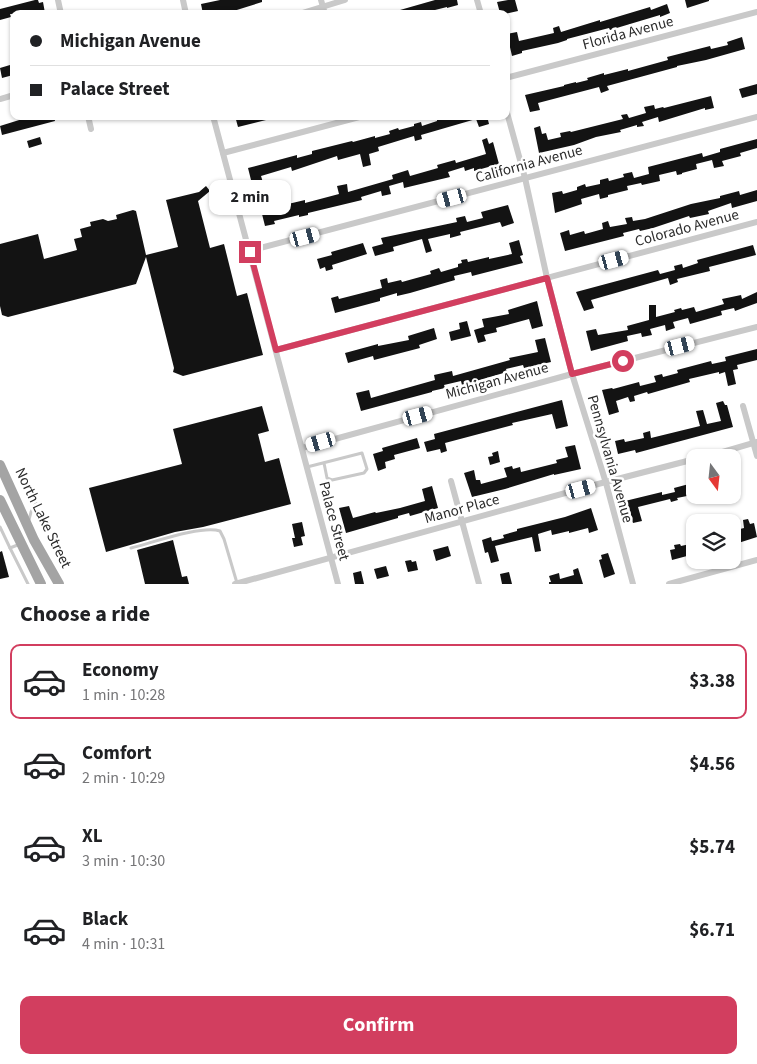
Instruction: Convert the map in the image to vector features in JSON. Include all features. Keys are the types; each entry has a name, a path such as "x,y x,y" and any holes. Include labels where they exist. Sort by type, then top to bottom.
{"main road":[{"name":"North Lake Street","path":"0,465 34,540 59,584"},
{"name":"North Lake Street","path":"0,500 21,543 35,583"}],"street":[{"path":"307,10 322,3 346,0"},
{"name":"Florida Avenue","path":"510,77 757,12"},
{"name":"California Avenue","path":"250,252 757,117"},
{"path":"89,120 91,129"},
{"name":"Palace Street","path":"214,120 338,584"},
{"path":"223,154 348,120"},
{"name":"Pennsylvania Avenue","path":"509,120 525,178 547,278 572,374 606,483 633,584"},
{"name":"Colorado Avenue","path":"276,350 757,222"},
{"name":"Michigan Avenue","path":"302,448 572,374 757,327"},
{"path":"743,406 755,443 757,456"},
{"path":"734,449 755,443"},
{"name":"Manor Place","path":"236,583 686,461"},
{"path":"451,481 478,584"},
{"path":"669,584 757,560"}],"lane":[{"path":"307,467 362,453 367,469 364,473 332,480 327,478 324,463"},
{"path":"0,500 13,494"},
{"path":"28,525 31,512 36,503"},
{"path":"0,527 10,548 35,583"},
{"path":"131,548 198,531 220,531 236,583"},
{"path":"10,548 21,543"}],"building":[{"path":"38,0 39,3 43,2 44,10 10,10 10,17 0,20 0,9"},
{"path":"220,0 262,0 262,2 237,10 202,10 201,4"},
{"path":"435,0 457,0 458,5 435,10 400,10"},
{"path":"515,0 518,11 510,13 510,10 499,10 497,2"},
{"path":"685,0 709,0 709,1 687,8"},
{"path":"667,4 670,13 610,30 609,28 522,51 522,53 512,56 510,33 517,32 519,41 554,33 553,28 559,26 561,32 650,7 651,10"},
{"path":"742,37 745,49 607,86 609,90 601,93 599,87 538,103 540,110 530,112 525,95 588,80 587,78 604,73 604,75 628,69 628,71 668,60 667,57 710,46 711,49 728,45 727,42"},
{"path":"10,65 10,76 2,78 0,68"},
{"path":"757,84 757,94 742,98 739,89"},
{"path":"711,96 714,108 705,110 705,108 659,122 658,117 642,122 644,126 637,127 637,125 620,130 621,132 539,153 534,128 540,126 542,134 546,133 548,140 561,137 560,133 623,119 621,115 627,114 629,118 646,113 644,107 654,105 655,109 664,108"},
{"path":"19,120 55,121 2,135 0,126"},
{"path":"236,120 266,120 238,127"},
{"path":"473,120 421,135 422,139 415,141 414,136 378,147 379,151 369,154 371,165 363,167 360,154 338,160 337,156 292,171 291,167 261,176 265,189 254,192 248,168 297,155 297,158 312,154 312,151 352,141 375,136 375,138 390,134 389,131 414,126 414,124 421,122 422,126 437,121"},
{"path":"476,120 488,120 489,124 479,127"},
{"path":"40,137 42,144 29,148 27,141"},
{"path":"487,138 489,144 493,142 499,164 474,171 474,168 465,171 464,167 448,172 450,177 404,188 403,182 389,186 391,194 382,196 381,191 361,197 362,200 308,213 308,215 299,217 299,215 274,221 275,224 265,226 260,206 270,204 271,208 305,200 305,203 339,194 337,186 347,184 348,192 393,179 392,175 408,170 410,176 438,168 437,165 455,160 456,163 486,154 482,140"},
{"path":"757,139 757,148 740,153 741,156 722,161 724,166 714,168 712,160 696,164 697,169 677,175 676,171 659,175 660,181 627,186 628,190 608,195 608,197 600,199 599,194 581,199 582,204 555,213 552,193 562,191 563,194 577,190 577,187 585,184 586,187 600,184 600,180 608,178 609,181 624,177 623,174 632,172 634,178 649,174 648,167 702,153 703,157 720,152 720,149"},
{"path":"206,186 210,191 198,201 210,248 224,244 237,296 247,293 263,355 183,376 173,372 174,368 146,257 136,284 8,317 2,315 0,306 0,244 38,234 44,259 77,250 74,239 82,237 80,229 91,226 90,222 103,219 108,221 117,219 116,215 133,210 136,211 146,255 178,247 166,200 199,192"},
{"path":"757,190 757,201 732,208 731,203 708,211 709,214 690,218 689,216 653,228 623,233 624,236 565,251 560,233 569,230 570,235 584,231 585,234 603,229 602,223 608,221 610,227 627,224 625,218 632,217 633,221 645,219 739,191 740,195"},
{"path":"508,205 514,223 502,227 500,222 460,232 461,235 450,238 450,234 428,239 432,251 426,253 422,239 393,247 394,251 375,256 372,247 383,244 381,238 457,222 456,218 465,216 467,222 483,218 481,212"},
{"path":"519,240 523,255 520,256 523,263 472,276 471,272 454,276 455,280 397,296 397,293 380,298 380,301 335,313 331,298 338,296 339,299 382,288 380,280 387,278 388,283 401,280 402,282 431,274 430,271 439,268 441,272 458,267 458,264 462,263 461,260 467,259 468,262 512,254 509,243"},
{"path":"363,243 367,254 332,265 333,269 326,271 325,267 320,269 317,259 332,255 331,252"},
{"path":"753,245 756,255 709,267 710,271 677,279 678,282 670,285 668,278 591,300 594,308 584,311 576,292 658,270 660,274 675,270 674,266 682,264 683,268 698,263 697,260"},
{"path":"757,292 757,303 735,311 734,308 721,311 722,315 690,324 688,318 673,322 675,328 666,331 665,325 650,329 652,335 642,337 641,333 627,336 628,341 591,351 586,331 596,329 598,335 628,330 627,326 649,320 649,305 656,305 656,317 675,312 674,310 681,308 682,310 694,307 696,312 724,304 722,299 741,295 742,299"},
{"path":"537,301 543,326 532,329 529,319 496,328 497,332 484,335 486,341 478,343 474,330 484,327 482,319 509,314 508,310"},
{"path":"467,321 471,336 451,341 449,332 460,329 459,323"},
{"path":"434,328 437,339 419,345 420,348 374,360 373,356 348,363 345,353 378,344 378,346 409,340 408,336"},
{"path":"545,338 551,362 524,368 523,365 506,369 507,372 462,385 461,381 444,385 445,388 361,411 356,393 369,390 371,398 435,380 434,375 452,371 453,376 510,360 509,358 538,352 535,340"},
{"path":"757,349 757,360 737,365 738,369 733,370 736,384 728,386 725,372 689,379 690,382 634,396 635,401 630,402 628,397 616,401 619,412 609,415 602,390 639,382 640,386 656,382 654,376 662,374 663,377 678,373 677,370 711,361 712,364 726,361 725,357"},
{"path":"562,400 568,426 556,429 552,414 512,423 513,425 445,443 447,451 441,453 440,449 427,452 424,442 435,439 434,434"},
{"path":"723,401 727,405 733,427 636,453 635,450 618,454 615,441 624,439 625,442 644,438 643,433 650,431 651,438 700,426 696,411 703,410 707,424 721,421 716,403"},
{"path":"262,406 269,431 258,434 265,462 279,458 291,504 203,527 175,532 106,552 89,488 182,464 173,429"},
{"path":"417,438 420,448 394,455 395,459 385,462 386,468 378,471 373,454 383,451 382,448"},
{"path":"575,445 581,469 554,474 472,497 464,473 474,470 476,480 480,480 481,484 507,477 504,468 512,466 513,469 520,467 521,472 557,463 556,460 568,457 565,447"},
{"path":"498,451 500,462 490,465 488,457 493,456 492,453"},
{"path":"686,485 686,496 677,498 678,500 671,502 670,499 638,507 642,521 633,523 625,501 662,492 662,495 675,492 674,488"},
{"path":"432,486 438,508 410,516 409,513 346,533 339,508 349,506 353,518 400,508 425,501 422,489"},
{"path":"591,508 598,530 589,533 588,528 552,535 551,530 538,534 541,551 535,552 532,537 495,546 499,561 491,563 488,552 485,553 482,540 491,537 492,541 504,538 503,535 517,531 517,529 565,517"},
{"path":"748,519 750,524 754,523 757,537 741,542 741,529 744,528 743,520"},
{"path":"302,522 305,536 301,537 303,545 294,547 292,538 295,538 292,524"},
{"path":"173,540 182,577 187,576 189,584 145,584 137,550"},
{"path":"674,545 686,545 686,556 672,560 670,550 675,549"},
{"path":"448,546 451,556 436,561 433,550"},
{"path":"2,551 9,577 0,579 0,552"},
{"path":"608,553 615,574 604,578 599,560 602,559 601,555"},
{"path":"411,560 412,562 416,561 418,570 408,572 405,561"},
{"path":"386,566 389,576 377,579 374,569"},
{"path":"578,568 583,584 549,584 551,582 549,576 559,573 560,579 574,575 573,570"},
{"path":"361,571 364,584 355,584 353,573"},
{"path":"509,572 512,584 502,584 500,574"}],"route":[{"path":"250,252 276,350 547,278 572,374 623,361"}]}
